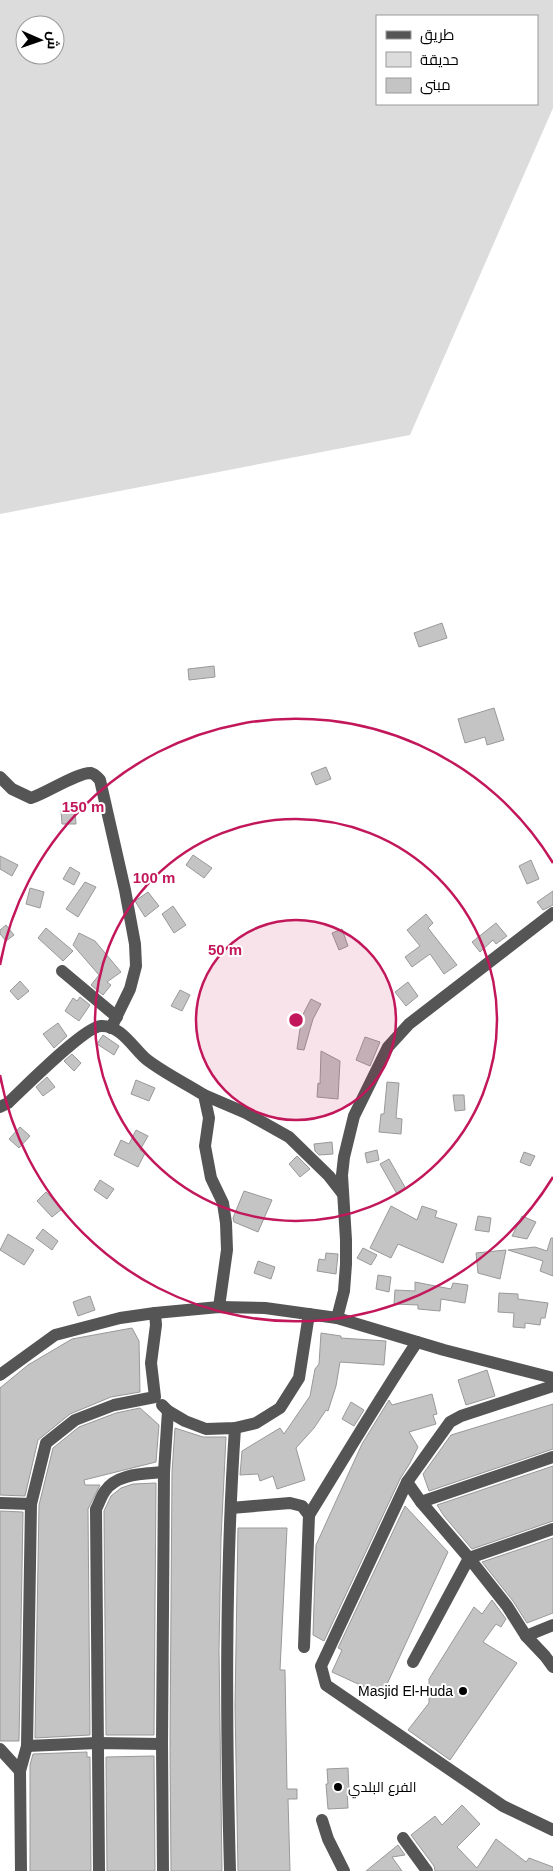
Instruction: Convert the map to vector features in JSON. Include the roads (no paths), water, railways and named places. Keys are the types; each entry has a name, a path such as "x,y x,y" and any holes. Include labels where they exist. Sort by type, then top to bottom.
{"street":[{"path":"0,777 12,789 31,798 78,776 90,773 100,780 135,944 136,966 130,989 114,1023"},
{"path":"337,1318 344,1291 346,1264 343,1194 344,1157 354,1116 388,1047 409,1024 553,913"},
{"path":"62,971 146,1058 204,1096 246,1113 289,1137 329,1176 343,1194"},
{"path":"0,1106 8,1103 54,1060 91,1030 114,1023"},
{"path":"204,1096 209,1118 205,1146 211,1178 223,1203 226,1223 227,1250 219,1307"},
{"path":"0,1375 55,1335 120,1318 219,1307 265,1308 337,1318 417,1342 553,1378"},
{"path":"155,1314 156,1325 151,1363 155,1397 168,1411 185,1421 206,1429 236,1428 256,1423 280,1408 299,1378 309,1314"},
{"path":"304,1647 309,1515 365,1425 374,1407 417,1342"},
{"path":"553,1386 461,1416 450,1422 407,1482 321,1666 326,1685 503,1806 553,1830"},
{"path":"22,1871 20,1771 27,1746 31,1504 46,1443 75,1420 114,1405 155,1397"},
{"path":"164,1871 162,1744 164,1472 168,1411"},
{"path":"230,1871 227,1674 231,1508 236,1428"},
{"path":"421,1502 553,1457"},
{"path":"99,1871 96,1510 105,1490 116,1481 131,1475 164,1472"},
{"path":"407,1482 421,1502 470,1558 507,1606 526,1636 546,1656 553,1667"},
{"path":"0,1503 31,1504"},
{"path":"231,1508 290,1503 302,1506 309,1515"},
{"path":"413,1662 470,1558 553,1529"},
{"path":"526,1636 553,1626"},
{"path":"27,1746 97,1743 162,1744"},
{"path":"0,1749 20,1771"},
{"path":"322,1820 328,1839 344,1871"},
{"path":"404,1838 427,1871"}],"place":[{"name":"Masjid El-Huda","path":"463,1691"},
{"name":"الفرع البلدي","path":"338,1787"}]}
